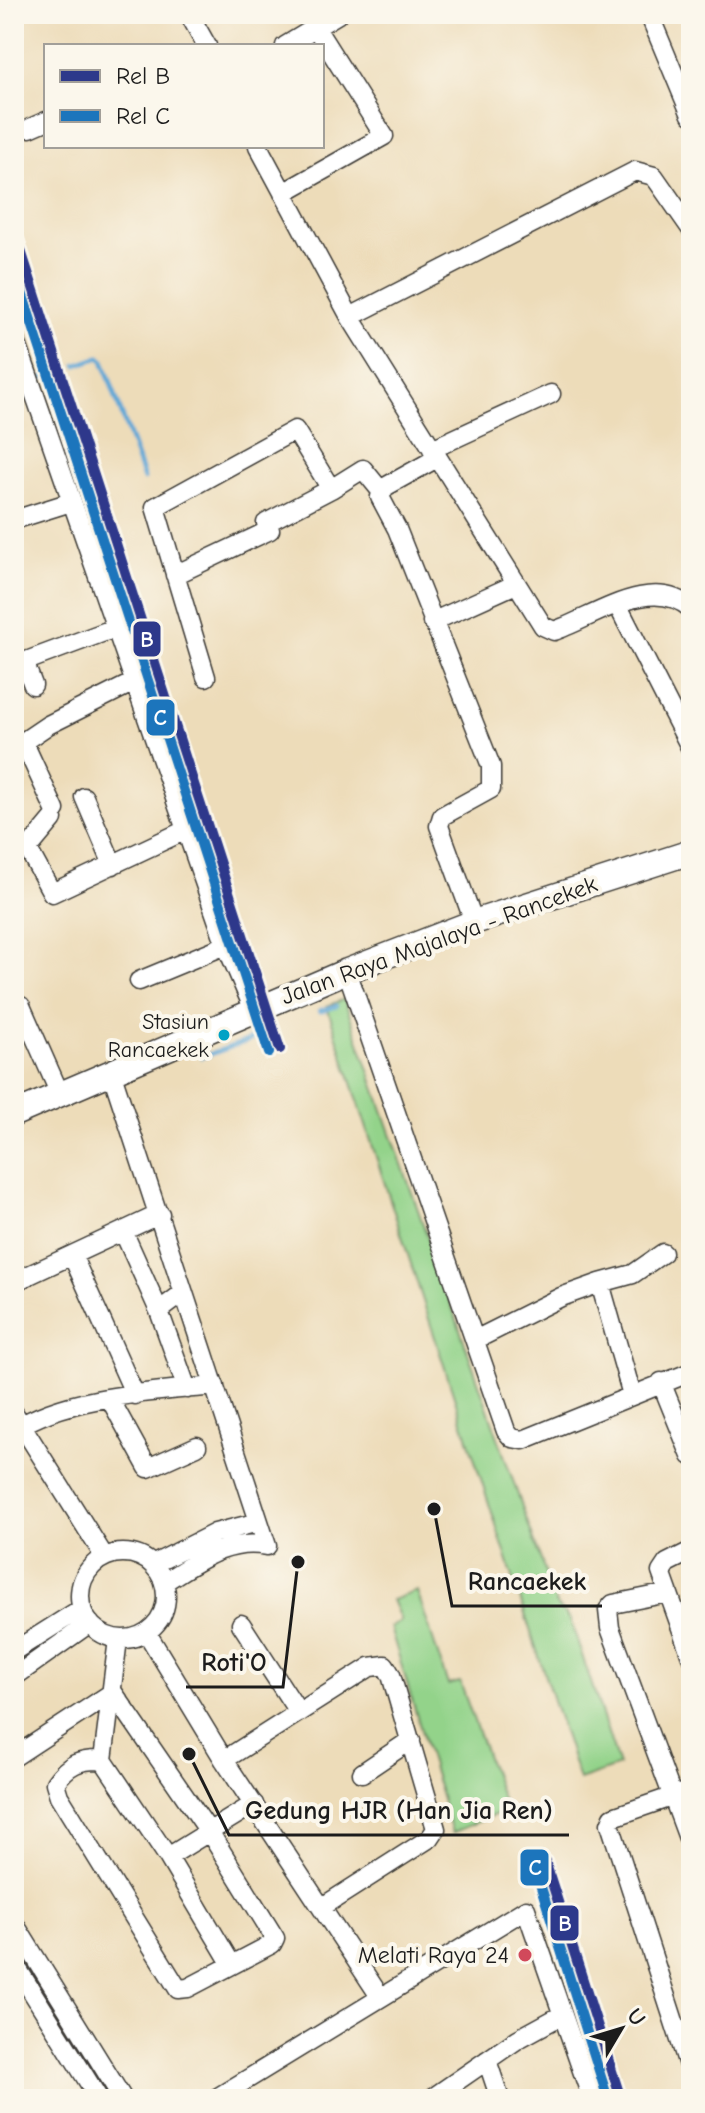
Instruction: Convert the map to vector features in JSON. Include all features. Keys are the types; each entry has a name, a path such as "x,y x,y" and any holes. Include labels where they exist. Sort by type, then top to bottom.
{"main road":[{"name":"Jalan Raya Majalaya - Rancekek","path":"14,1114 59,1092 347,971 474,922 691,852"}],"street":[{"path":"189,14 206,44"},
{"path":"287,44 311,21 338,14"},
{"path":"649,14 691,115"},
{"path":"283,193 384,136 311,21"},
{"path":"259,148 350,317 543,626 554,631 617,604 670,596 680,599 691,609"},
{"path":"350,317 635,171 654,176 691,229"},
{"path":"14,335 226,945 254,1010"},
{"path":"474,922 451,864 440,822 442,816 491,789 491,766 397,529 380,497 381,491 434,453 551,394"},
{"path":"206,677 155,507 295,430 331,489"},
{"path":"175,575 270,530 266,523 363,469 381,491"},
{"path":"14,520 71,502"},
{"path":"432,622 516,584"},
{"path":"617,604 691,749"},
{"path":"33,685 25,664 29,660 115,628"},
{"path":"134,682 48,725 19,746 54,815 28,849 46,889 52,893 188,829"},
{"path":"84,797 113,865"},
{"path":"139,981 226,945"},
{"path":"347,971 506,1431 512,1438 523,1440 691,1372"},
{"path":"21,1006 59,1092"},
{"path":"111,1071 267,1546 243,1543 221,1549 164,1582"},
{"path":"14,1282 160,1214"},
{"path":"124,1233 159,1311 187,1389"},
{"path":"475,1340 561,1297 633,1274 663,1253"},
{"path":"72,1255 135,1395"},
{"path":"600,1283 632,1395"},
{"path":"159,1311 183,1293"},
{"path":"661,1382 691,1456"},
{"path":"104,1556 16,1423 110,1399 215,1386"},
{"path":"110,1399 148,1468 197,1446"},
{"path":"154,1564 215,1533 259,1522"},
{"path":"691,1551 663,1566 661,1572 691,1656"},
{"path":"128,1553 140,1555 154,1564 164,1582 165,1610 147,1633 118,1639 104,1635 86,1615 81,1585 85,1573 104,1556 128,1553"},
{"path":"668,1593 613,1604 608,1610 610,1628 682,1792 691,1846"},
{"path":"14,1651 86,1615"},
{"path":"14,1677 86,1615"},
{"path":"241,1624 297,1710"},
{"path":"147,1633 224,1760 379,1995"},
{"path":"118,1639 103,1760 168,1857 232,1965"},
{"path":"224,1760 297,1710 370,1667 385,1665 411,1740 436,1829 430,1838 322,1907"},
{"path":"14,1757 113,1692"},
{"path":"103,1760 86,1759 66,1767 55,1783 63,1806 178,1989 188,1988 272,1944 275,1938 210,1833 113,1692"},
{"path":"362,1773 411,1740"},
{"path":"682,1792 613,1817 610,1824 691,2071"},
{"path":"168,1857 254,1804"},
{"path":"215,2099 248,2091 379,1995 526,1909 592,2099"},
{"path":"14,1923 123,2099"},
{"path":"14,1963 22,1992 99,2099"},
{"path":"22,1992 46,1976"},
{"path":"431,2099 487,2060 562,2015"},
{"path":"487,2060 500,2099"}],"green space":[{"path":"344,999 557,1606 570,1619 619,1766 579,1780 327,1006"},
{"path":"417,1591 448,1685 460,1682 506,1810 452,1833 390,1627 401,1621 392,1600"}],"waterway":[{"path":"77,365 100,357 103,360 144,479"},
{"path":"42,378 53,374"},
{"path":"14,388 23,386"},
{"path":"320,1011 336,1006"},
{"path":"202,1057 250,1040 265,1029"}],"rail line":[{"name":"B","path":"14,229 280,1049"},
{"name":"C","path":"14,268 269,1053"},
{"name":"B","path":"545,1861 621,2099"},
{"name":"C","path":"534,1865 608,2099"}],"place":[{"name":"Stasiun Rancaekek","path":"224,1035"},
{"name":"Rancaekek","path":"434,1509"},
{"name":"Roti'O","path":"298,1562"},
{"name":"Gedung HJR (Han Jia Ren)","path":"189,1754"},
{"name":"Melati Raya 24","path":"525,1955"}]}
